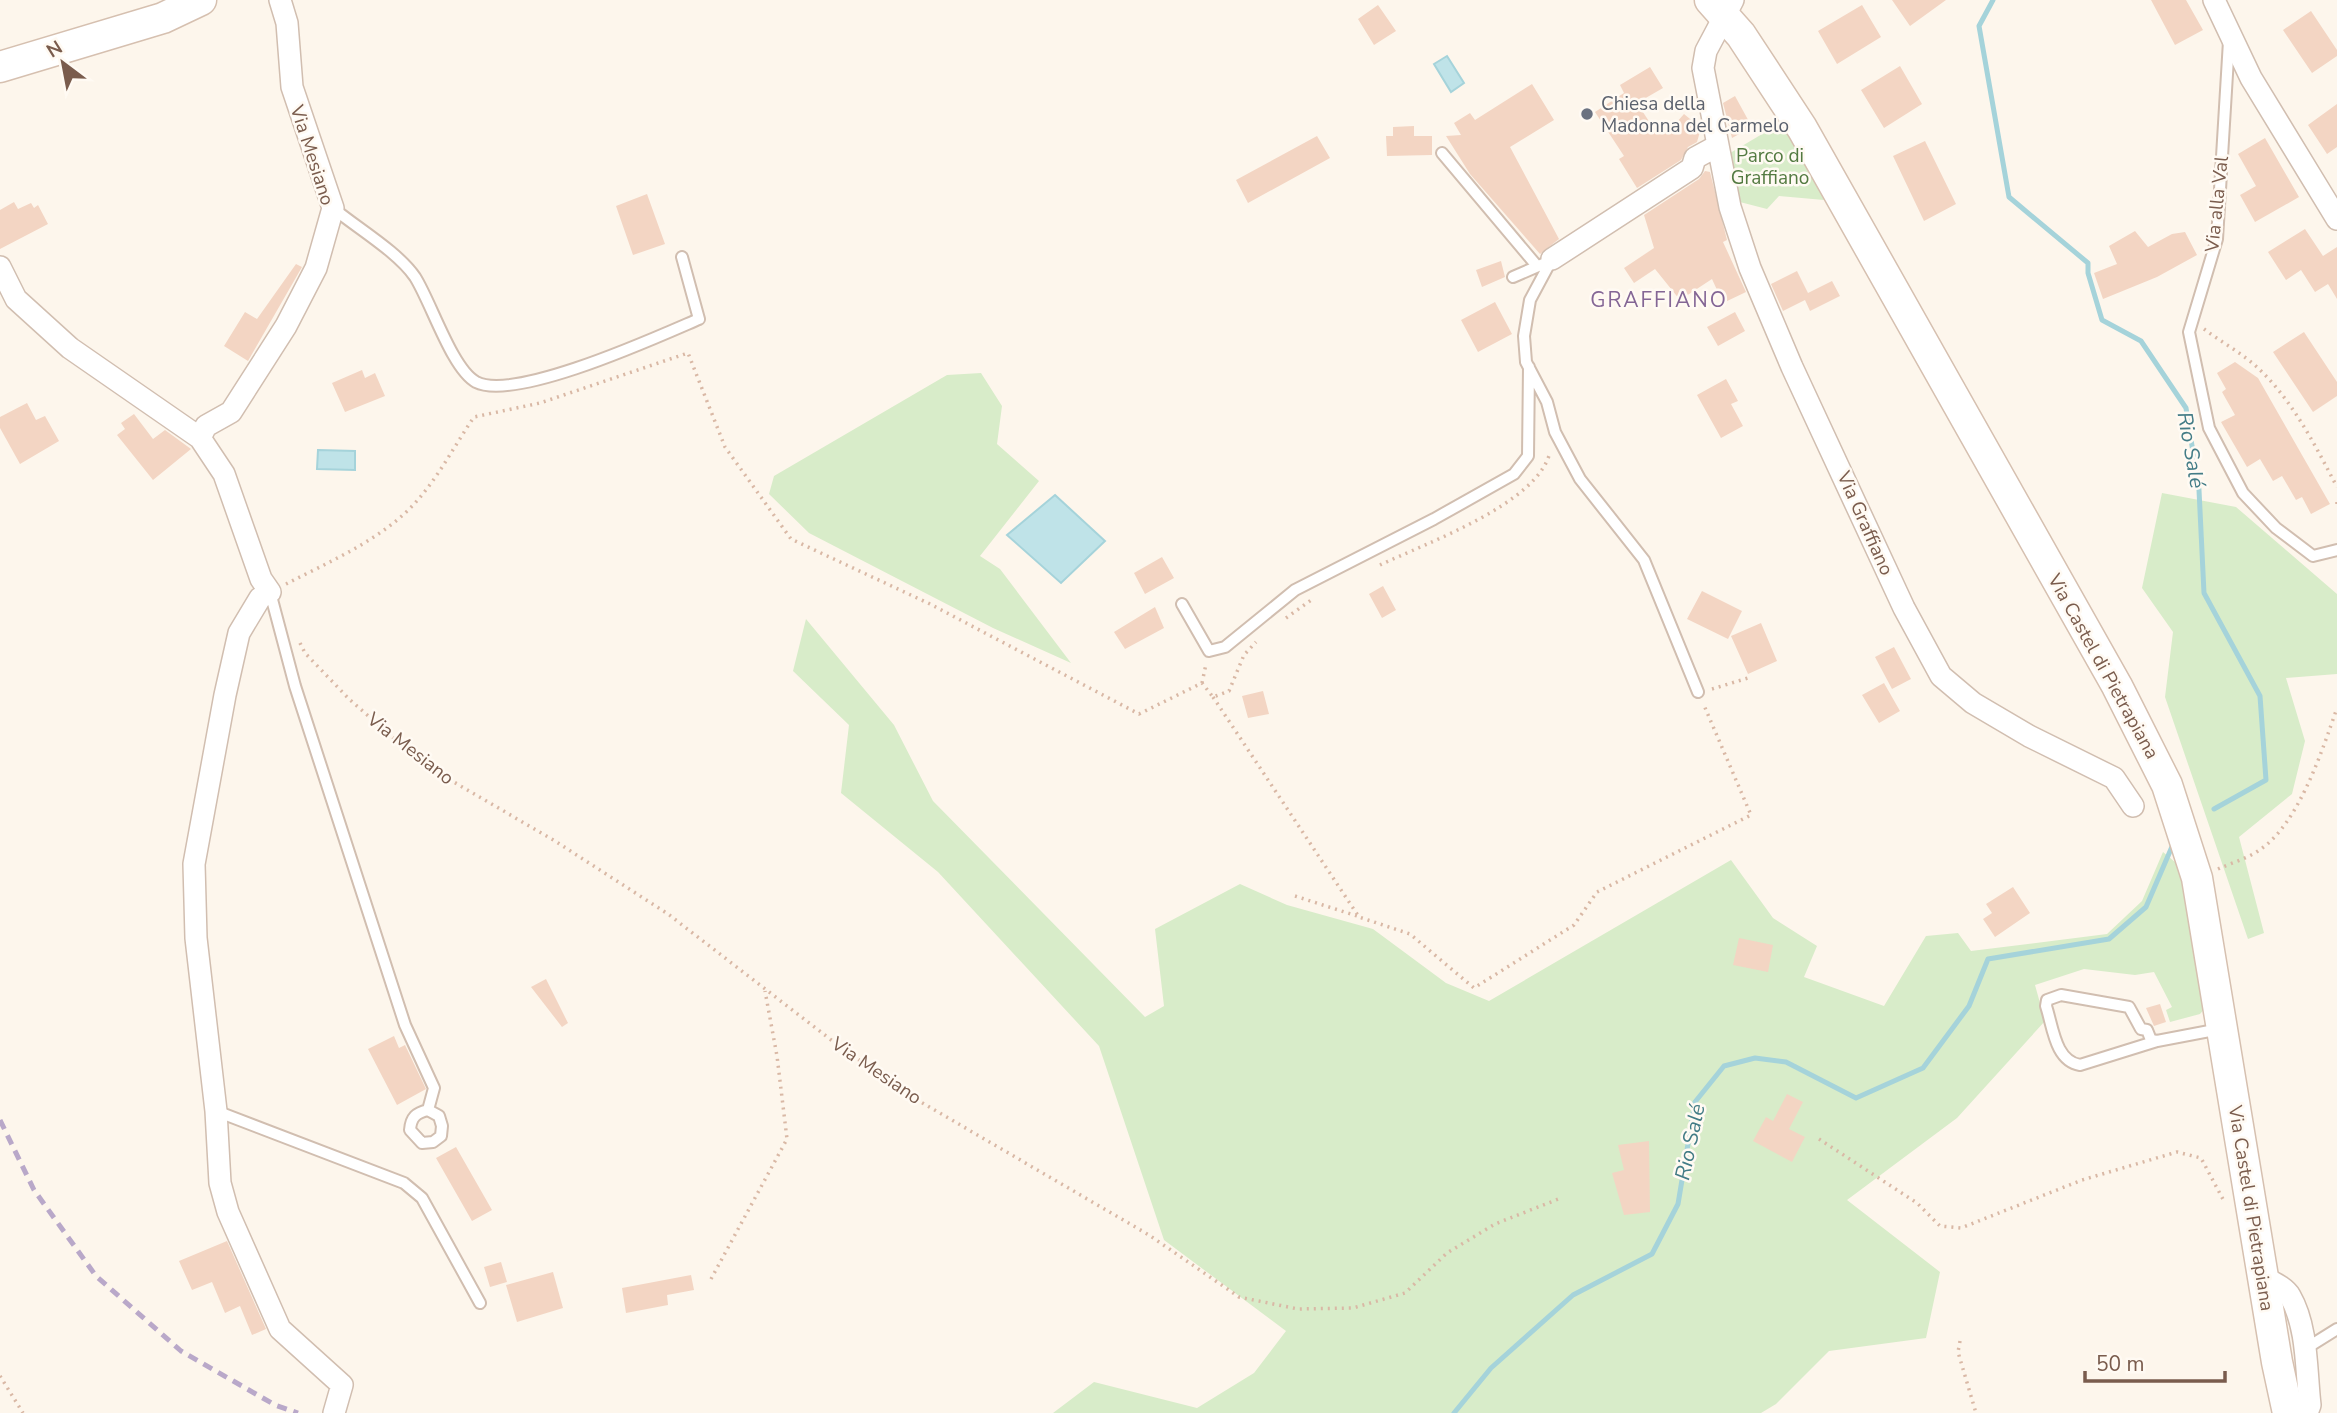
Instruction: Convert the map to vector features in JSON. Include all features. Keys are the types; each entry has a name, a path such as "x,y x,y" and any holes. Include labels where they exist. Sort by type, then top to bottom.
{"main road":[{"path":"0,67 163,18 201,0"},
{"name":"Via Castel di Pietrapiana","path":"1723,6 1802,128 2130,709 2167,785 2197,878 2288,1413"}],"street":[{"name":"Via Mesiano","path":"200,438 206,426 231,412 286,326 316,268 333,208 292,87 287,23 280,0"},
{"name":"Via alla Val","path":"2214,0 2251,78 2328,190 2337,219"},
{"name":"Via Graffiano","path":"1723,6 1706,51 1703,68 1730,207 1750,268 1792,367 1904,608 1941,676 1973,703 2006,723 2114,778 2133,806"},
{"path":"1545,263 1643,202 1692,168 1695,158 1717,146"},
{"path":"0,267 16,299 70,348 200,438 224,474 261,579 270,592 260,598 239,633 194,864 196,938 216,1111 220,1182 228,1212 280,1329 338,1398"},
{"path":"2263,1277 2290,1294 2305,1349 2310,1405 2307,1413"}],"lane":[{"path":"287,23 289,0"},
{"name":"Via alla Val","path":"2230,35 2217,239 2189,332 2209,428 2243,494 2276,528 2313,556 2337,550"},
{"path":"1442,153 1545,263"},
{"path":"333,208 388,250 414,275 459,366 475,381 485,384 522,385 625,351 699,320 682,257"},
{"path":"1513,277 1545,263"},
{"path":"1182,604 1209,652 1225,647 1295,590 1434,519 1514,474 1528,456 1529,367 1524,336 1530,300 1545,263"},
{"path":"1529,367 1547,402 1555,432 1580,480 1644,560 1698,692"},
{"path":"270,592 295,685 405,1026 433,1088 428,1110"},
{"path":"2157,1041 2151,1040 2147,1030 2141,1028 2129,1007 2061,995 2047,1000 2046,1006 2062,1056 2069,1063 2080,1065 2157,1041 2223,1028"},
{"path":"216,1111 404,1183 422,1198 480,1303"},
{"path":"2305,1349 2337,1329"}],"path":[{"path":"2189,332 2202,328 2256,367 2278,391 2310,436 2337,487"},
{"path":"270,592 339,557 402,516 420,497 474,417 540,403 688,353 725,447 791,539 930,604 1139,714 1202,683"},
{"path":"1370,570 1483,515 1525,491 1548,459 1555,432"},
{"path":"2337,502 2337,509"},
{"path":"1284,619 1320,594"},
{"name":"Via Mesiano","path":"294,632 304,653 398,742 447,778 555,841 668,914 839,1046 914,1098 1149,1235 1239,1297 1298,1309 1353,1308 1405,1293 1456,1247 1495,1223 1561,1198"},
{"path":"1213,697 1229,691 1244,655 1260,638"},
{"path":"1202,683 1209,652"},
{"path":"1295,896 1410,934 1474,988 1574,925 1597,892 1751,816 1698,692 1748,678"},
{"path":"1202,683 1359,917"},
{"path":"2197,878 2260,851 2289,819 2319,759 2337,708"},
{"path":"711,1279 787,1139 777,1056 765,989"},
{"path":"1819,1139 1917,1203 1940,1226 1961,1228 2082,1180 2176,1152 2201,1158 2231,1212"},
{"path":"1960,1341 1958,1352 1976,1413"},
{"path":"0,1376 23,1413"}],"green space":[{"name":"Parco di Graffiano","path":"1786,120 1824,200 1779,196 1767,209 1736,201 1725,156"},
{"path":"981,373 1002,406 997,444 1039,481 980,556 1000,569 1071,663 993,628 809,533 769,494 774,476 947,375"},
{"path":"2162,493 2236,507 2337,594 2337,674 2286,678 2305,741 2292,794 2239,837 2264,933 2248,939 2165,697 2173,632 2142,588"},
{"path":"806,619 894,725 933,801 1145,1017 1164,1006 1155,929 1240,884 1287,905 1373,929 1446,983 1489,1001 1731,860 1773,918 1817,946 1804,977 1884,1006 1926,936 1958,933 1971,951 2107,934 2142,901 2163,852 2193,877 2214,998 2200,1014 2170,1022 2166,1010 2172,1007 2154,972 2135,975 2084,969 2035,985 2045,1021 1957,1118 1847,1200 1940,1272 1926,1338 1829,1351 1776,1404 1761,1413 1053,1413 1094,1382 1197,1408 1254,1373 1286,1331 1164,1240 1099,1046 938,872 841,793 849,725 793,671"}],"water":[{"path":"1447,56 1464,83 1451,92 1434,64"},
{"path":"318,450 355,451 355,470 317,469"},
{"path":"1055,495 1105,541 1061,583 1007,535"}],"building":[{"path":"1892,0 1946,0 1910,26"},
{"path":"2151,0 2186,0 2203,30 2175,45"},
{"path":"1378,5 1396,31 1374,45 1358,19"},
{"path":"1862,5 1881,37 1837,64 1818,31"},
{"path":"2311,11 2337,50 2337,56 2312,73 2283,30"},
{"path":"1900,66 1922,104 1884,128 1861,90"},
{"path":"1650,67 1663,88 1637,103 1656,132 1663,126 1668,132 1684,114 1701,128 1697,142 1688,147 1681,160 1637,188 1619,159 1624,156 1595,112 1624,93 1620,85"},
{"path":"1532,84 1554,120 1510,147 1559,239 1540,254 1470,174 1446,136 1461,135 1454,123 1470,113 1475,120"},
{"path":"1735,96 1752,127 1732,138 1723,103"},
{"path":"2337,104 2337,147 2327,154 2308,125"},
{"path":"1414,126 1414,136 1432,136 1432,155 1387,156 1386,136 1393,136 1393,127"},
{"path":"1317,136 1330,158 1248,203 1236,180"},
{"path":"2265,138 2299,197 2255,222 2240,195 2256,186 2238,154"},
{"path":"1925,141 1956,204 1924,221 1893,156"},
{"path":"1705,171 1710,172 1727,240 1723,242 1746,292 1723,303 1712,279 1680,300 1655,269 1634,283 1624,268 1654,248 1644,215 1699,179"},
{"path":"647,194 665,244 633,255 616,206"},
{"path":"14,202 18,209 31,203 34,208 38,205 48,224 0,249 0,210"},
{"path":"2305,229 2323,256 2337,247 2337,299 2328,284 2315,292 2301,270 2286,280 2268,252"},
{"path":"2135,231 2148,247 2172,234 2185,232 2197,255 2157,277 2103,299 2094,273 2117,264 2109,246"},
{"path":"1501,261 1505,277 1482,287 1476,270"},
{"path":"296,264 302,267 248,361 224,346 245,312 257,319"},
{"path":"1797,271 1808,293 1832,281 1840,296 1810,311 1805,300 1783,311 1771,284"},
{"path":"1495,302 1512,334 1478,352 1461,320"},
{"path":"1735,312 1745,331 1718,346 1707,327"},
{"path":"2304,332 2337,382 2337,396 2313,412 2273,352"},
{"path":"2235,362 2258,378 2330,504 2311,514 2302,497 2296,500 2282,476 2273,481 2260,459 2247,467 2221,422 2235,415 2222,392 2226,389 2217,373"},
{"path":"362,370 365,378 375,373 385,396 345,412 332,383"},
{"path":"1726,379 1738,401 1731,404 1743,426 1721,438 1697,395"},
{"path":"27,403 36,420 45,416 59,441 20,464 0,428 0,417"},
{"path":"134,414 153,439 165,430 191,449 153,480 117,435 125,429 121,423"},
{"path":"1162,557 1174,578 1145,594 1134,573"},
{"path":"1383,586 1396,610 1382,618 1369,594"},
{"path":"1702,591 1742,611 1728,639 1687,619"},
{"path":"1155,607 1164,628 1125,649 1114,632"},
{"path":"1761,623 1777,661 1748,674 1731,636"},
{"path":"1894,647 1911,679 1892,689 1875,657"},
{"path":"1884,683 1900,711 1879,723 1862,695"},
{"path":"1263,691 1269,714 1248,718 1242,696"},
{"path":"2013,887 2030,913 1995,937 1983,919 1992,913 1986,904"},
{"path":"1739,938 1773,945 1768,972 1733,965"},
{"path":"546,979 568,1023 562,1027 531,987"},
{"path":"2160,1004 2166,1022 2154,1026 2146,1008"},
{"path":"394,1036 399,1048 405,1045 426,1089 397,1105 368,1049"},
{"path":"1787,1094 1803,1102 1789,1129 1805,1137 1792,1162 1753,1141 1766,1117 1773,1121"},
{"path":"1649,1141 1650,1212 1624,1215 1612,1173 1624,1170 1618,1145"},
{"path":"456,1147 492,1210 472,1221 436,1158"},
{"path":"227,1241 266,1329 252,1335 240,1306 225,1313 212,1282 192,1290 179,1261"},
{"path":"501,1262 507,1282 490,1287 484,1267"},
{"path":"553,1272 563,1308 517,1322 506,1285"},
{"path":"691,1275 694,1290 667,1295 668,1305 626,1313 622,1288"}],"waterway":[{"name":"Rio Salé","path":"1993,0 1979,26 2009,197 2088,263 2088,273 2102,320 2141,341 2186,408 2199,490 2204,593 2260,696 2266,780 2214,809"},
{"name":"Rio Salé","path":"1454,1413 1491,1368 1573,1295 1652,1254 1678,1204 1695,1102 1724,1066 1755,1058 1786,1062 1856,1098 1923,1068 1969,1006 1988,959 2109,939 2146,907 2174,842"}],"railway":[{"path":"0,1120 34,1190 96,1276 181,1351 275,1405 298,1413"}],"place":[{"name":"Chiesa della Madonna del Carmelo","path":"1587,114"}],"district":[{"name":"GRAFFIANO","path":"1659,300"}]}
